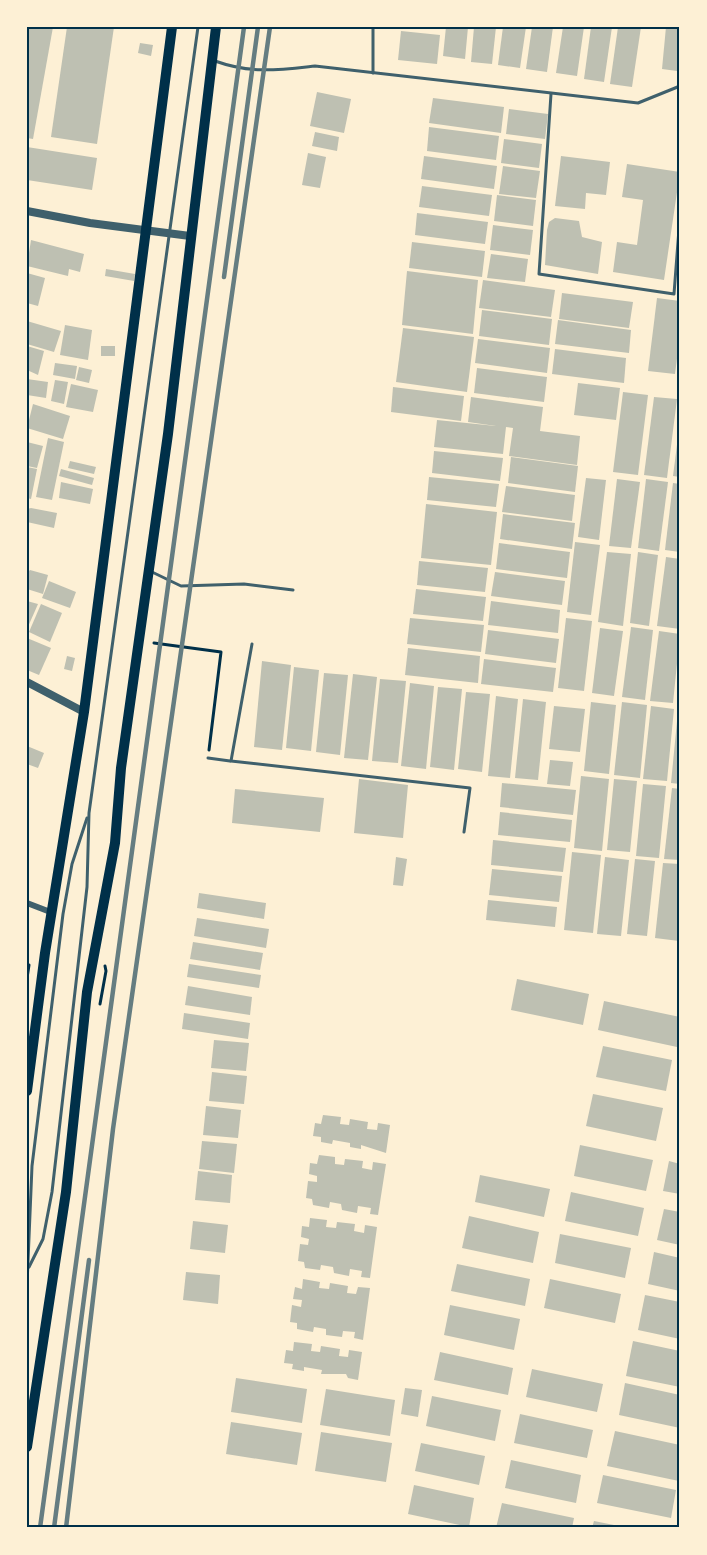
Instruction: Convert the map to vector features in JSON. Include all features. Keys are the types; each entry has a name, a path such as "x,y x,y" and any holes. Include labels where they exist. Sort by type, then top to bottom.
{"highway":[{"path":"27,1091 84,712 171,27"},
{"path":"27,1447 66,1192 87,992 115,843 121,768 168,435 216,27"}],"street":[{"path":"27,211 90,223 190,236"},
{"path":"27,682 84,712"},
{"path":"27,903 53,914"}],"lane":[{"path":"29,1267 43,1239 52,1192 87,887 89,813 198,27"},
{"path":"373,27 373,73"},
{"path":"211,60 238,69 264,71 315,66 638,103 680,86"},
{"path":"551,94 539,274 674,294 680,216"},
{"path":"148,570 181,586 244,584 293,590"},
{"path":"231,761 252,644"},
{"path":"208,758 471,788 464,832"},
{"path":"27,1285 32,1166 63,914 72,864 89,813"}],"path":[{"path":"153,643 221,652 208,758"},
{"path":"27,978 31,958"}],"building":[{"path":"27,27 53,27 33,139 27,138"},
{"path":"67,27 114,27 97,144 51,137"},
{"path":"446,27 468,27 465,59 443,56"},
{"path":"474,27 496,27 492,64 471,62"},
{"path":"503,27 526,27 520,68 498,65"},
{"path":"532,27 553,27 547,72 526,69"},
{"path":"563,27 584,27 577,76 556,73"},
{"path":"591,27 612,27 604,82 584,79"},
{"path":"618,27 641,27 632,87 610,84"},
{"path":"666,27 680,27 677,71 662,69"},
{"path":"401,31 440,35 437,64 398,60"},
{"path":"140,43 153,45 151,56 138,53"},
{"path":"317,92 351,99 344,133 310,126"},
{"path":"433,98 504,107 501,133 429,123"},
{"path":"509,109 548,114 545,139 506,134"},
{"path":"429,127 499,136 496,160 427,151"},
{"path":"315,132 339,137 337,151 312,146"},
{"path":"504,139 542,144 539,168 501,163"},
{"path":"27,147 97,158 92,190 27,180"},
{"path":"308,153 326,157 320,188 302,185"},
{"path":"424,156 497,166 494,189 421,179"},
{"path":"561,156 610,162 606,195 586,193 585,209 555,206"},
{"path":"627,164 680,172 664,280 613,272 617,242 637,245 643,200 622,197"},
{"path":"503,166 540,171 536,198 499,194"},
{"path":"422,186 492,195 489,216 419,207"},
{"path":"497,195 536,200 533,226 494,221"},
{"path":"417,213 488,222 485,244 415,235"},
{"path":"555,218 579,221 582,237 602,242 598,274 545,265 547,230 549,222"},
{"path":"493,225 533,230 530,255 490,250"},
{"path":"31,240 84,254 80,272 69,269 68,276 27,266"},
{"path":"412,242 485,251 482,277 409,268"},
{"path":"491,254 528,259 525,282 487,278"},
{"path":"106,269 135,274 134,281 105,276"},
{"path":"407,271 478,280 473,334 402,325"},
{"path":"27,273 45,278 38,306 27,303"},
{"path":"483,280 555,290 551,317 479,308"},
{"path":"562,293 633,302 629,328 559,319"},
{"path":"657,298 680,301 680,335 675,374 648,371"},
{"path":"482,310 552,319 549,345 479,336"},
{"path":"558,320 631,330 629,353 555,344"},
{"path":"27,321 61,331 54,352 27,344"},
{"path":"65,325 92,330 88,360 60,355"},
{"path":"403,328 474,337 467,392 396,382"},
{"path":"478,339 550,348 547,373 475,363"},
{"path":"27,346 44,351 38,375 27,370"},
{"path":"101,346 115,346 115,356 101,356"},
{"path":"555,349 626,358 624,383 552,374"},
{"path":"55,363 77,366 75,379 53,375"},
{"path":"79,367 92,370 89,383 76,380"},
{"path":"477,368 547,377 544,402 474,393"},
{"path":"27,379 48,382 46,398 27,395"},
{"path":"55,380 68,382 64,404 51,401"},
{"path":"578,383 620,388 616,420 574,415"},
{"path":"71,384 98,390 93,412 66,407"},
{"path":"393,387 464,396 461,421 391,412"},
{"path":"623,392 648,395 638,475 613,472"},
{"path":"471,397 543,407 540,431 580,436 577,465 509,456 513,428 506,427 503,454 434,447 437,420 496,426 468,422"},
{"path":"654,397 677,399 667,478 644,475"},
{"path":"33,404 70,416 63,439 27,428"},
{"path":"680,430 680,477 673,476"},
{"path":"48,438 64,442 52,500 36,497"},
{"path":"27,442 43,446 37,468 27,466"},
{"path":"434,451 503,458 500,481 432,473"},
{"path":"511,457 578,466 575,492 508,483"},
{"path":"70,461 96,467 94,474 68,468"},
{"path":"27,467 37,469 31,499 27,498"},
{"path":"61,469 94,478 92,485 59,476"},
{"path":"429,477 499,484 496,507 427,500"},
{"path":"586,478 606,480 599,540 578,537"},
{"path":"617,479 640,482 631,548 609,546"},
{"path":"646,479 668,482 659,551 638,548"},
{"path":"61,482 93,489 90,504 59,498"},
{"path":"673,483 680,484 680,552 665,550"},
{"path":"506,486 575,495 572,521 502,512"},
{"path":"426,504 497,512 491,565 421,558"},
{"path":"27,509 57,513 54,528 27,522"},
{"path":"503,514 575,523 572,549 500,539"},
{"path":"575,542 600,545 591,615 567,612"},
{"path":"499,543 570,552 567,578 496,569"},
{"path":"607,552 631,554 623,626 598,622"},
{"path":"638,552 658,555 649,626 630,623"},
{"path":"666,557 680,559 680,629 657,626"},
{"path":"419,561 488,568 485,592 417,585"},
{"path":"30,570 48,575 43,594 27,589 27,573"},
{"path":"495,572 565,581 562,605 491,596"},
{"path":"49,581 76,592 70,608 42,598"},
{"path":"416,589 486,597 483,621 413,614"},
{"path":"27,601 38,604 27,629"},
{"path":"491,601 560,610 558,633 488,625"},
{"path":"41,604 62,613 50,642 29,632"},
{"path":"410,618 484,625 481,652 407,644"},
{"path":"566,618 592,621 584,691 558,688"},
{"path":"631,627 653,630 645,700 622,697"},
{"path":"600,628 623,631 614,696 592,693"},
{"path":"488,630 559,639 556,663 485,654"},
{"path":"659,631 680,634 673,703 650,701"},
{"path":"27,638 51,648 39,675 27,670"},
{"path":"408,648 480,656 478,683 405,675"},
{"path":"67,656 75,658 72,671 64,669"},
{"path":"484,659 556,668 553,692 481,684"},
{"path":"262,661 291,665 282,750 254,747"},
{"path":"294,667 319,670 311,751 286,748"},
{"path":"324,673 348,675 340,755 316,752"},
{"path":"353,674 377,677 368,760 344,758"},
{"path":"380,679 406,681 398,763 372,761"},
{"path":"410,683 434,686 426,769 401,766"},
{"path":"438,687 462,689 454,770 430,767"},
{"path":"466,692 490,694 482,772 458,769"},
{"path":"496,696 518,699 510,778 488,776"},
{"path":"523,699 546,702 538,780 515,778"},
{"path":"591,702 616,705 609,774 584,771"},
{"path":"622,702 647,705 640,778 614,775"},
{"path":"554,706 585,709 580,752 549,749"},
{"path":"651,706 674,709 667,781 643,779"},
{"path":"678,711 680,712 680,784 671,783"},
{"path":"27,746 44,753 38,768 27,764"},
{"path":"550,760 573,762 570,786 547,784"},
{"path":"581,776 609,779 602,851 574,848"},
{"path":"359,779 408,785 403,838 354,833"},
{"path":"614,779 637,781 630,852 607,850"},
{"path":"502,783 576,790 573,815 500,807"},
{"path":"643,784 666,786 659,858 636,856"},
{"path":"672,788 680,789 680,860 664,859"},
{"path":"235,789 324,798 320,832 232,823"},
{"path":"500,812 572,820 570,842 498,835"},
{"path":"493,840 566,848 563,872 491,865"},
{"path":"572,852 601,855 593,933 564,930"},
{"path":"396,857 407,859 403,886 393,885"},
{"path":"605,857 629,860 621,936 597,934"},
{"path":"635,859 655,861 647,936 627,934"},
{"path":"663,863 680,864 679,941 655,938"},
{"path":"492,869 562,876 559,902 489,895"},
{"path":"199,893 266,903 264,919 197,908"},
{"path":"488,900 557,907 555,927 486,920"},
{"path":"197,918 269,929 266,948 194,936"},
{"path":"193,942 263,953 260,970 190,959"},
{"path":"189,964 261,975 259,988 187,977"},
{"path":"517,979 589,994 583,1025 511,1010"},
{"path":"188,986 252,997 250,1015 185,1005"},
{"path":"604,1001 680,1017 677,1047 598,1030"},
{"path":"184,1013 250,1023 248,1039 182,1029"},
{"path":"214,1040 249,1043 246,1071 211,1068"},
{"path":"603,1046 672,1060 666,1091 596,1077"},
{"path":"212,1072 247,1076 244,1104 209,1101"},
{"path":"593,1094 663,1108 656,1141 586,1126"},
{"path":"206,1106 241,1110 238,1138 203,1135"},
{"path":"323,1115 341,1117 340,1124 349,1125 350,1119 368,1122 367,1129 377,1130 378,1123 390,1125 386,1153 361,1145 361,1149 350,1147 350,1143 333,1140 332,1144 321,1142 321,1137 313,1136 315,1123 321,1124"},
{"path":"202,1141 237,1144 234,1173 199,1169"},
{"path":"580,1145 653,1160 646,1191 574,1176"},
{"path":"319,1155 335,1157 335,1164 344,1165 345,1159 363,1161 362,1168 372,1170 373,1162 386,1164 378,1215 370,1214 371,1208 358,1206 357,1213 342,1210 341,1204 330,1202 329,1208 313,1205 312,1199 306,1198 308,1181 317,1182 317,1176 309,1174 310,1163 317,1164"},
{"path":"669,1161 680,1164 680,1194 663,1191"},
{"path":"198,1171 232,1175 230,1203 195,1200"},
{"path":"480,1175 550,1189 544,1217 475,1202"},
{"path":"571,1192 644,1208 638,1236 565,1221"},
{"path":"664,1209 680,1212 680,1245 657,1240"},
{"path":"469,1216 539,1232 533,1263 462,1248"},
{"path":"310,1218 327,1220 326,1227 336,1228 337,1222 355,1224 354,1231 364,1233 365,1225 377,1227 370,1278 361,1277 362,1271 350,1269 349,1276 334,1273 333,1267 321,1265 320,1270 305,1268 304,1262 298,1261 300,1244 308,1245 309,1239 301,1237 302,1226 309,1227"},
{"path":"193,1221 228,1225 225,1253 190,1249"},
{"path":"560,1234 631,1248 625,1278 555,1263"},
{"path":"654,1252 680,1258 680,1291 648,1284"},
{"path":"457,1264 530,1279 525,1306 451,1291"},
{"path":"186,1272 220,1275 218,1304 183,1300"},
{"path":"303,1279 320,1282 319,1288 329,1289 330,1283 348,1286 347,1293 356,1294 358,1287 370,1288 363,1340 354,1338 355,1332 343,1331 342,1337 326,1335 326,1329 314,1327 313,1332 297,1329 297,1323 290,1322 292,1305 301,1307 302,1300 293,1299 295,1287 302,1289"},
{"path":"550,1279 621,1294 615,1323 544,1308"},
{"path":"645,1295 680,1302 680,1339 638,1330"},
{"path":"450,1305 520,1319 514,1350 444,1335"},
{"path":"633,1341 680,1351 680,1387 626,1376"},
{"path":"294,1342 312,1344 311,1351 320,1352 321,1346 340,1349 339,1356 348,1357 349,1350 362,1352 358,1380 348,1378 346,1374 321,1374 322,1370 304,1367 304,1371 292,1369 293,1364 284,1363 286,1350 293,1351"},
{"path":"440,1352 513,1368 508,1395 434,1380"},
{"path":"532,1369 603,1384 597,1412 526,1397"},
{"path":"236,1378 307,1389 302,1423 231,1412"},
{"path":"625,1383 680,1395 680,1428 619,1415"},
{"path":"405,1388 422,1390 418,1417 401,1414"},
{"path":"326,1389 395,1400 390,1436 320,1425"},
{"path":"432,1396 501,1410 495,1441 426,1426"},
{"path":"520,1414 593,1430 587,1458 514,1443"},
{"path":"231,1422 302,1433 297,1465 226,1454"},
{"path":"615,1431 680,1445 679,1481 607,1466"},
{"path":"321,1432 392,1443 386,1482 315,1471"},
{"path":"421,1443 485,1456 479,1485 415,1471"},
{"path":"511,1460 581,1475 576,1503 505,1488"},
{"path":"603,1475 676,1490 671,1518 597,1503"},
{"path":"414,1485 474,1498 469,1527 408,1514"},
{"path":"502,1503 574,1518 572,1528 496,1528"},
{"path":"594,1521 624,1527 624,1528 592,1528"}],"railway":[{"path":"40,1528 244,27"},
{"path":"224,277 258,27"},
{"path":"66,1528 113,1129 270,27"},
{"path":"54,1528 89,1260"}]}
